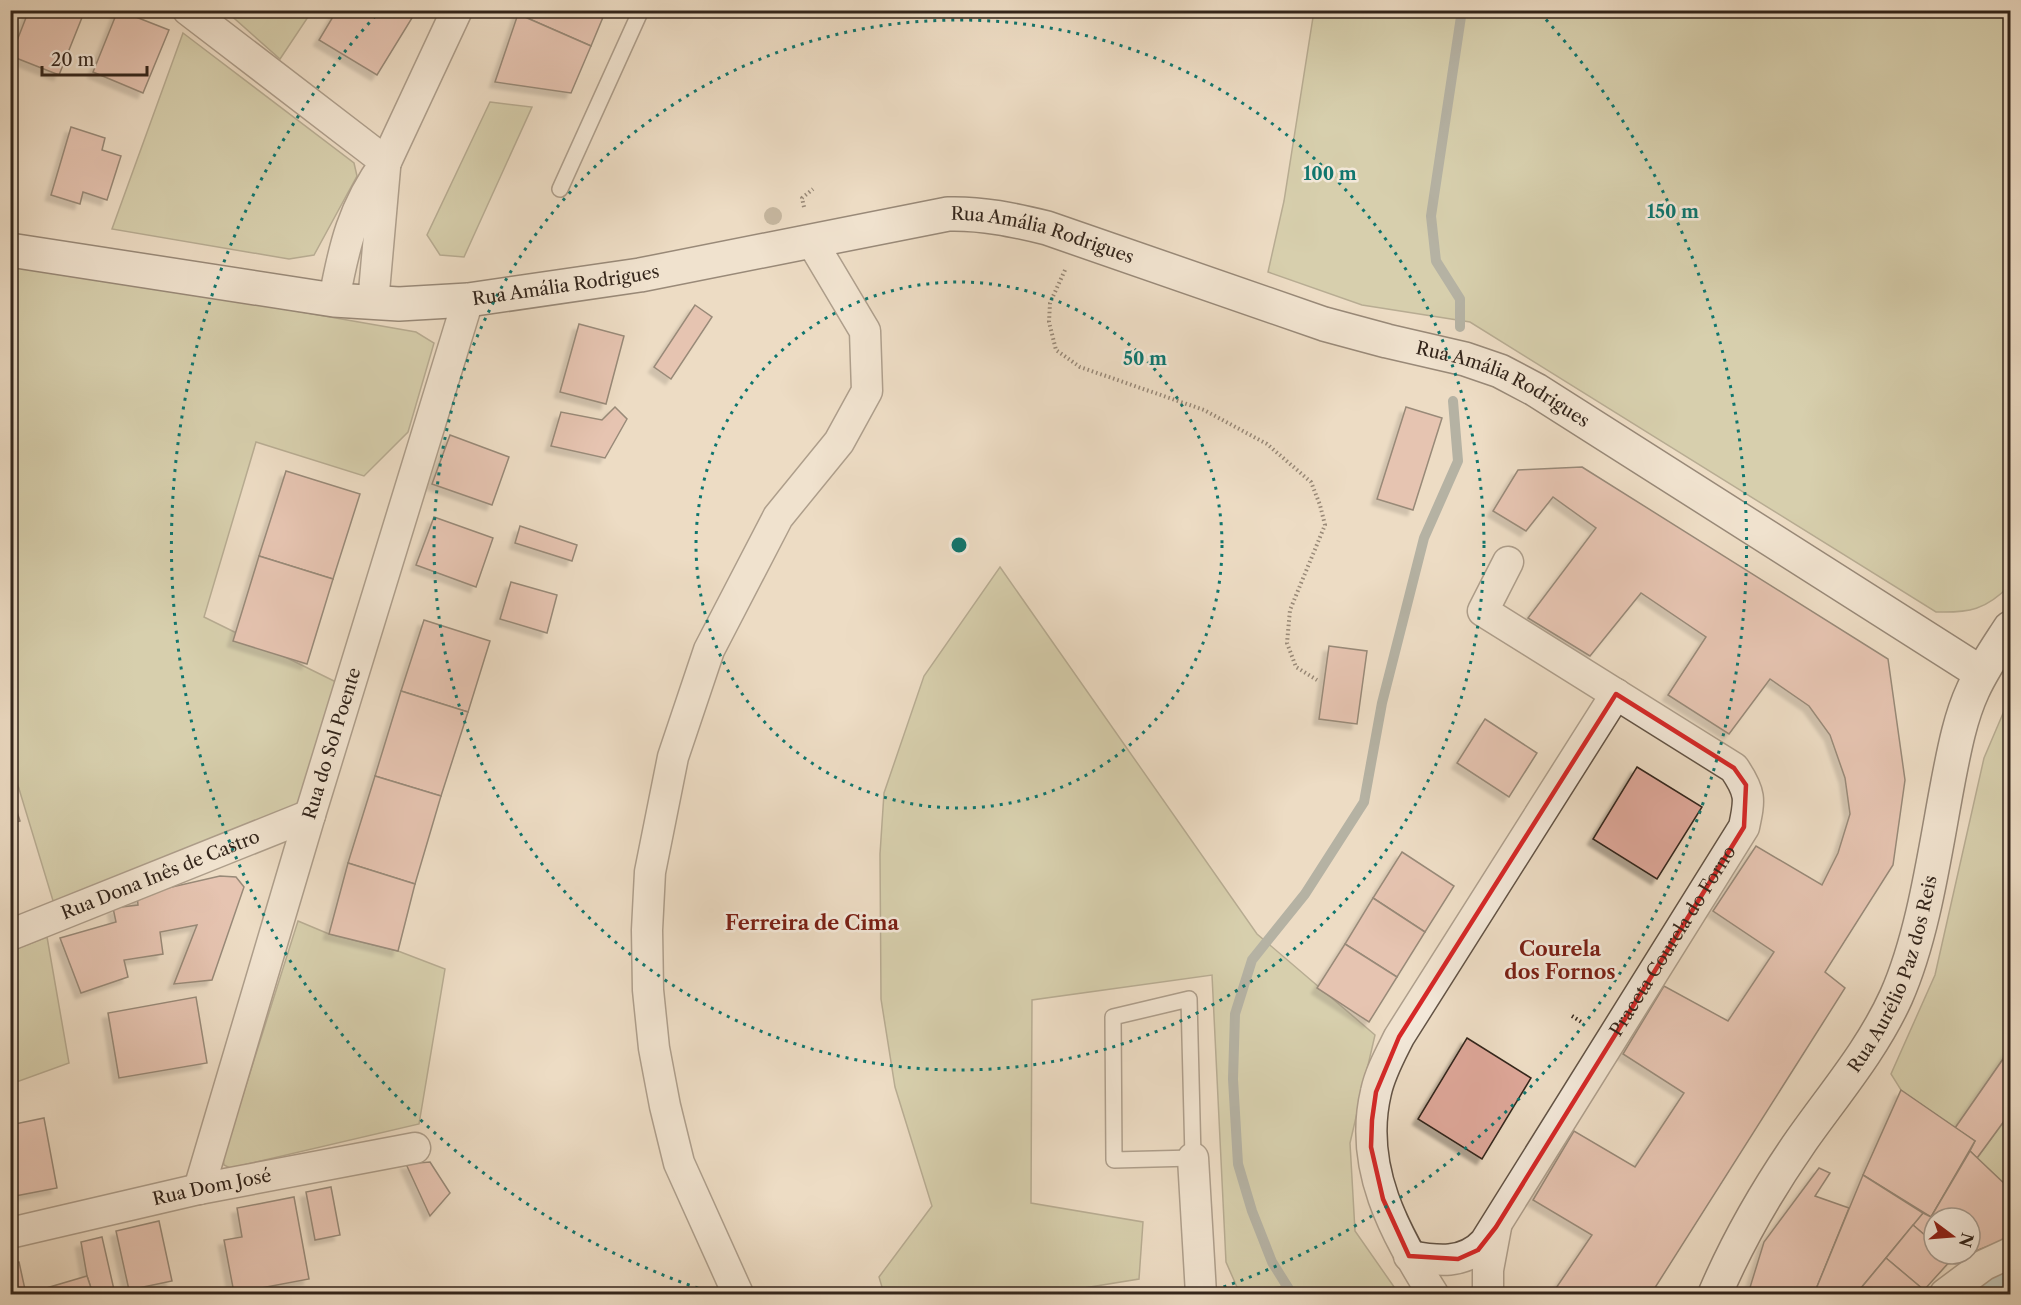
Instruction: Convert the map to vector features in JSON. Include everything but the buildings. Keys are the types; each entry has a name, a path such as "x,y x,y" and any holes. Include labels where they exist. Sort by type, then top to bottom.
{"street":[{"path":"188,10 386,162"},
{"path":"334,300 354,219 370,184 386,162 457,10"},
{"path":"373,303 386,162"},
{"name":"Rua Amália Rodrigues","path":"10,250 334,300 425,303 468,300 640,275 948,214 969,213 1005,218 1036,225 1324,324 1465,359 1500,371 2002,647"},
{"path":"738,1294 679,1163 664,1106 654,1048 648,990 647,930 650,872 673,758 709,650 778,517 839,442 867,391 865,331 812,242"},
{"name":"Rua do Sol Poente","path":"199,1189 310,815 468,300"},
{"name":"Praceta Courela do Forno","path":"1409,1256 1441,1261 1464,1257 1478,1250 1496,1227 1744,827 1749,804 1746,785 1734,768 1482,611 1508,562"},
{"name":"Rua Aurélio Paz dos Reis","path":"1715,1294 1739,1241 1761,1201 1869,1047 1896,998 1909,964 1916,936 1958,735 1972,692 2002,647"},
{"path":"1433,1294 1409,1256 1383,1199 1371,1147 1376,1092 1385,1065 1399,1037 1616,694"},
{"name":"Rua Dona Inês de Castro","path":"10,935 310,815"},
{"name":"Rua Dom José","path":"10,1233 199,1189 415,1148"},
{"path":"1194,1158 1201,1294"},
{"name":"Praceta Courela do Forno","path":"1488,1294 1488,1270 1496,1227"},
{"path":"1945,1294 1984,1265 2010,1253"}],"lane":[{"path":"560,189 641,10"},
{"path":"1189,999 1194,1158 1114,1160 1113,1017 1189,999"}],"path":[{"path":"1081,240 1060,278 1050,303 1049,322 1056,350 1080,367 1204,410 1267,444 1311,482 1325,525 1290,610 1287,643 1296,667 1317,680"}],"highlighted area":[{"path":"1616,694 1734,768 1746,785 1744,827 1496,1227 1478,1250 1458,1259 1409,1256 1383,1199 1371,1147 1372,1120 1376,1092 1399,1037"}],"green space":[{"path":"226,11 312,11 280,59"},
{"path":"1314,11 2010,11 2010,585 1985,605 1958,612 1936,612 1470,322 1362,305 1268,272 1284,201"},
{"path":"183,33 354,163 357,176 314,255 289,259 112,229"},
{"path":"490,102 532,107 464,257 440,255 427,235"},
{"path":"10,261 416,332 434,343 408,432 364,476 256,442 204,617 338,683 300,805 54,904 13,769 11,770"},
{"path":"1000,567 1257,934 1375,1035 1350,1143 1355,1231 1399,1294 1288,1294 1283,1286 1240,1294 1226,1262 1212,975 1032,1000 1031,1203 1143,1222 1139,1279 1047,1294 884,1294 879,1277 932,1206 895,1087 881,999 880,854 884,793 924,676"},
{"path":"2010,697 2010,1049 1955,1128 1901,1090 1891,1074 1935,975 1984,758"},
{"path":"298,921 329,934 398,951 445,969 419,1124 230,1168 224,1165 223,1158"},
{"path":"47,937 69,1063 11,1084 11,951"},
{"path":"2010,1113 2010,1189 1977,1158"},
{"path":"2010,1266 2010,1291 2005,1294 1969,1294 1993,1274"}],"waterway":[{"path":"1460,327 1460,299 1436,261 1431,216 1462,10"},
{"path":"1292,1294 1272,1262 1252,1211 1238,1164 1233,1079 1235,1014 1252,960 1305,894 1364,802 1382,703 1424,538 1458,461 1453,401"},
{"path":"1978,1294 1987,1285 2010,1275"}],"district":[{"name":"Ferreira de Cima","path":"812,923"},
{"name":"Courela dos Fornos","path":"1560,960"}]}
